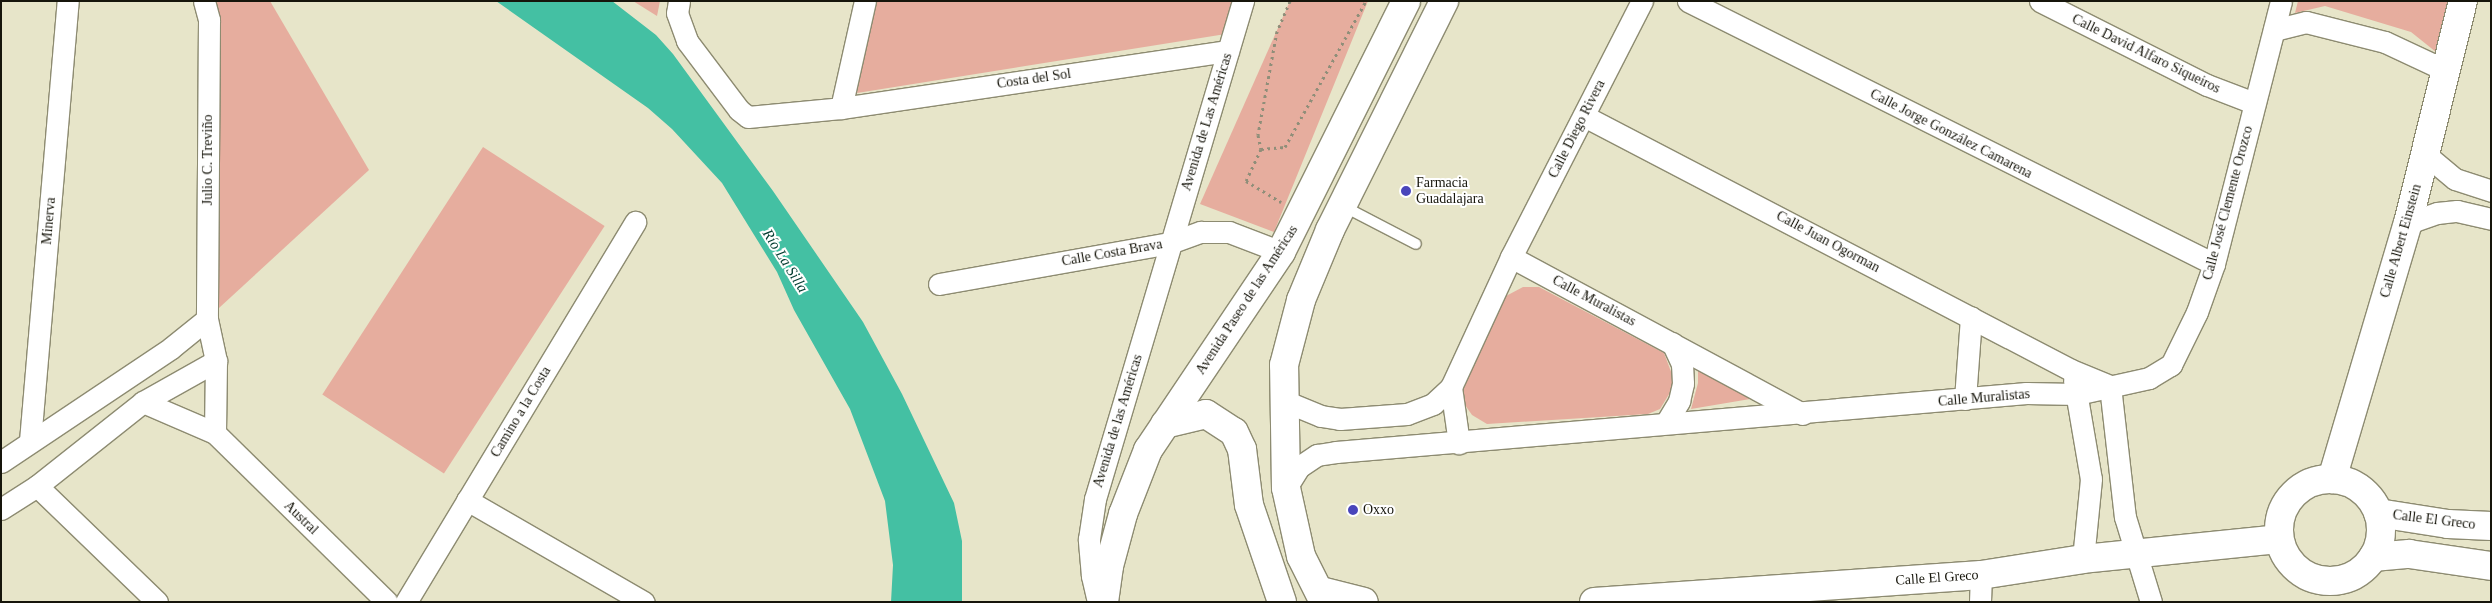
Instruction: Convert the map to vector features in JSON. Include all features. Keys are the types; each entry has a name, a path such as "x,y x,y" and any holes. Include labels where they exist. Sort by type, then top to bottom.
{"street":[{"name":"Minerva","path":"30,441 68,1"},
{"name":"Julio C. Treviño","path":"204,1 209,20 207,319 216,361"},
{"name":"Costa del Sol","path":"679,1 677,13 687,41 739,110 748,116 841,108 1228,50"},
{"path":"841,108 865,1"},
{"name":"Avenida de Las Américas","path":"1170,243 1243,1"},
{"name":"Avenida Paseo de las Américas","path":"1104,602 1109,566 1129,491 1148,450 1281,252 1302,215 1406,1"},
{"path":"1364,602 1322,597 1301,556 1286,488 1282,400 1284,365 1301,300 1342,206 1444,1"},
{"name":"Calle Diego Rivera","path":"1511,257 1642,1"},
{"name":"Calle Jorge González Camarena","path":"1688,1 2214,264"},
{"name":"Calle David Alfaro Siqueiros","path":"2040,1 2207,85 2254,103"},
{"name":"Calle José Clemente Orozco","path":"2077,394 2149,378 2171,365 2197,312 2214,264 2281,1"},
{"name":"Calle Albert Einstein","path":"2332,479 2408,223 2463,1"},
{"path":"2274,30 2306,22 2385,42 2445,70"},
{"name":"Calle Juan Ogorman","path":"1584,116 2072,370 2110,386"},
{"path":"2425,154 2455,179 2491,191"},
{"path":"2408,223 2437,213 2457,211 2491,219"},
{"name":"Camino a la Costa","path":"406,602 635,222"},
{"name":"Calle Costa Brava","path":"939,284 1170,243 1201,232 1229,232 1281,252"},
{"name":"Avenida de las Américas","path":"1098,602 1092,576 1089,539 1095,499 1170,243"},
{"path":"1282,400 1321,416 1340,419 1407,414 1433,404 1451,387 1511,257"},
{"name":"Calle Muralistas","path":"1511,257 1802,414"},
{"path":"1965,399 1972,317"},
{"path":"1,462 171,348 207,319"},
{"path":"1666,424 1679,401 1683,383 1682,364 1672,343"},
{"path":"1,509 37,486 143,402 216,361"},
{"path":"215,433 216,361"},
{"path":"2072,370 2092,479 2083,559"},
{"path":"2110,386 2125,517 2138,554 2151,602"},
{"path":"1451,387 1460,443"},
{"name":"Calle Muralistas","path":"1286,488 1299,467 1317,455 2026,393 2077,394"},
{"name":"Austral","path":"143,402 215,433 387,602"},
{"path":"1165,424 1206,414 1218,419 1234,432 1242,449 1244,479 1268,567 1282,602"},
{"path":"1244,479 1274,531 1301,556"},
{"path":"2332,479 2360,489 2378,513 2381,528 2373,557 2353,575 2327,591 2296,568 2285,555 2279,539 2279,521 2286,504 2298,490 2314,481 2332,479"},
{"path":"37,486 157,602"},
{"path":"467,500 644,602"},
{"name":"Calle El Greco","path":"2378,513 2448,524 2491,526"},
{"name":"Calle El Greco","path":"1594,602 1980,588 2083,559 2279,539"},
{"path":"2373,557 2409,554 2491,566"}],"lane":[{"path":"1342,206 1416,244"}],"path":[{"path":"1290,1 1277,32 1258,135 1261,149 1246,181 1302,215"},
{"path":"1261,149 1285,147 1366,1"}],"shaded area":[{"path":"208,1 270,1 369,170 207,319"},
{"path":"633,1 660,1 657,16"},
{"path":"875,1 1240,1 1232,33 857,93"},
{"path":"1290,1 1368,1 1274,232 1200,204"},
{"path":"2298,1 2449,1 2436,52 2411,32 2325,6 2295,13"},
{"path":"483,147 605,226 444,473 322,394"},
{"path":"1523,287 1539,287 1664,353 1673,377 1671,391 1660,409 1648,414 1487,424 1472,415 1465,405 1462,391 1464,376 1506,296"},
{"path":"1698,366 1762,397 1691,409 1698,383"}],"water":[{"name":"Río La Silla","path":"496,1 612,1 656,35 673,54 773,191 863,322 902,394 954,503 962,541 962,602 891,602 893,565 885,501 850,409 794,310 777,272 722,183 672,129 648,108"}],"place":[{"name":"Farmacia Guadalajara","path":"1406,191"},
{"name":"Oxxo","path":"1353,510"}]}
